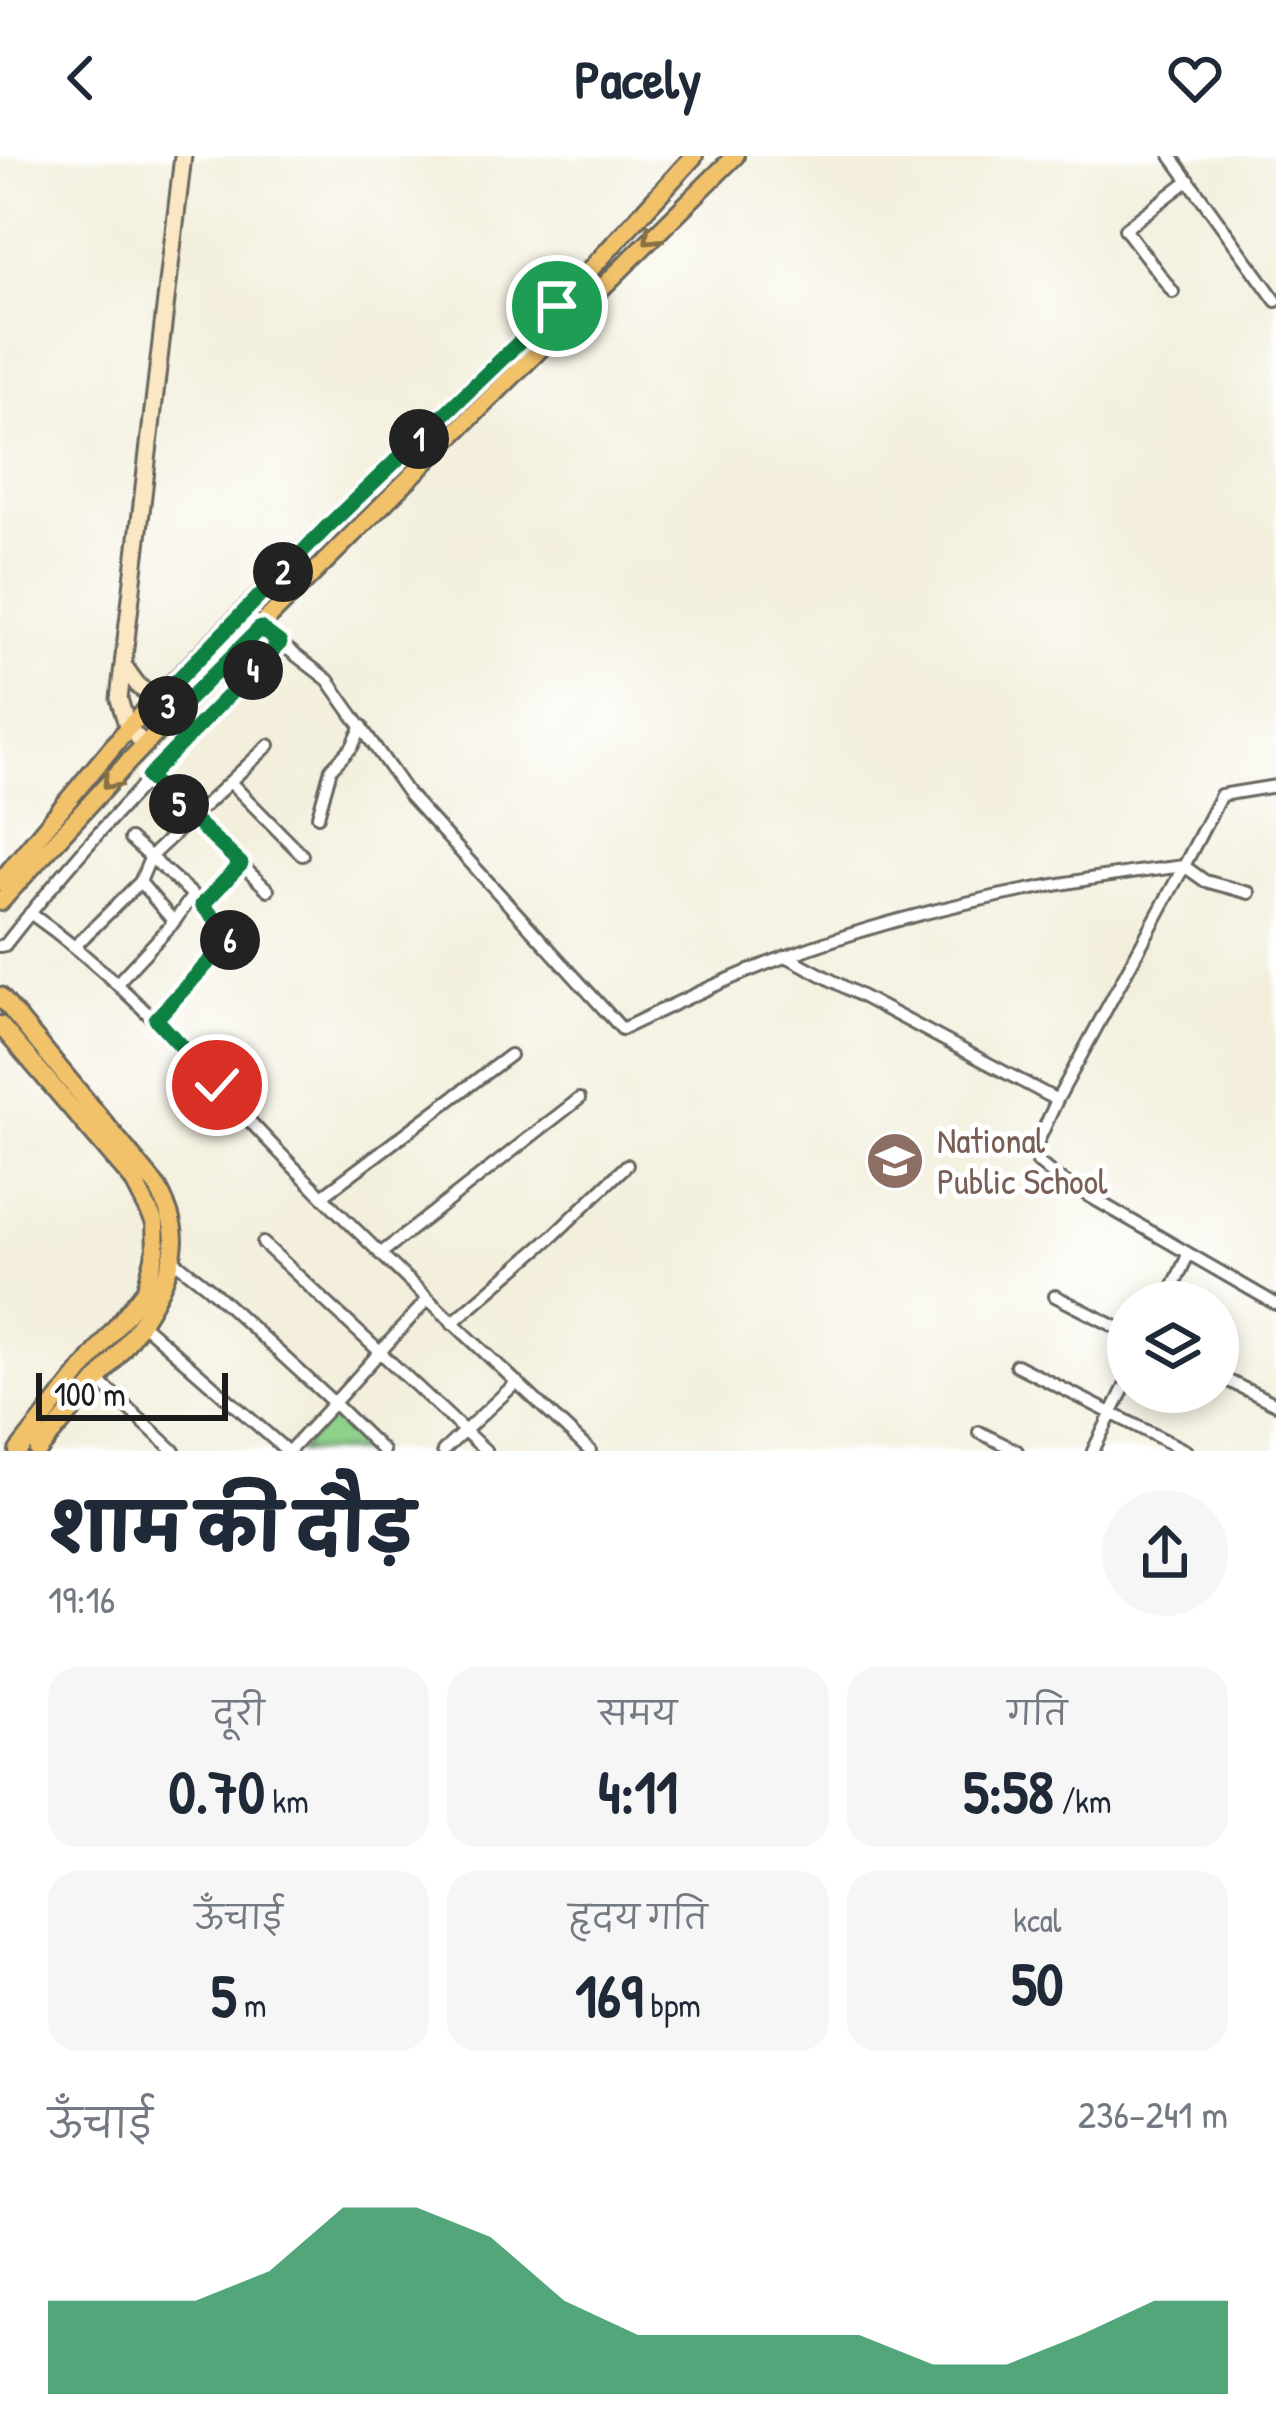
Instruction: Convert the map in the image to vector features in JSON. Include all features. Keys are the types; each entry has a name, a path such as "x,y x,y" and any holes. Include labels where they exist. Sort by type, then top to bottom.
{"main road":[{"path":"145,745 128,728 119,699 183,156"},
{"path":"0,902 7,880 128,728 326,528 557,306 694,156"},
{"path":"7,880 735,156"},
{"path":"124,666 139,687 177,711"},
{"path":"0,997 158,1188 172,1224 172,1259 158,1296 142,1323 38,1451"},
{"path":"0,1025 134,1180 155,1222 156,1250 146,1289 18,1451"}],"street":[{"path":"1171,156 1276,301"},
{"path":"1173,292 1125,229 1189,180"},
{"path":"260,628 328,680 409,795 622,1029 786,956 1003,893 1184,866 1204,881 1250,892"},
{"path":"0,946 148,777 280,643"},
{"path":"318,816 331,770 352,747 362,725"},
{"path":"76,946 140,882 151,856 269,745"},
{"path":"148,777 268,890"},
{"path":"231,784 302,855"},
{"path":"1276,786 1221,795 1057,1100 1036,1148 1038,1162 1056,1177 1276,1304"},
{"path":"130,838 232,937 156,1019"},
{"path":"202,905 241,864"},
{"path":"140,882 174,922"},
{"path":"118,982 193,895"},
{"path":"30,913 118,982 380,1254 590,1451"},
{"path":"786,956 1057,1100"},
{"path":"322,1196 509,1055"},
{"path":"380,1254 579,1099"},
{"path":"452,1322 627,1165"},
{"path":"263,1243 486,1451"},
{"path":"1176,1281 1188,1256"},
{"path":"172,1259 383,1451"},
{"path":"1055,1296 1107,1322"},
{"path":"142,1323 288,1451 427,1300"},
{"path":"1016,1365 1107,1410"},
{"path":"96,1378 174,1451"},
{"path":"443,1451 517,1382"},
{"path":"1239,1386 1276,1404"},
{"path":"1093,1451 1112,1413 1186,1451"},
{"path":"980,1432 1017,1451"}],"green space":[{"path":"333,1412 377,1451 299,1451"}],"place":[{"name":"National Public School","path":"895,1161"}],"route":[{"path":"217,1085 156,1019 232,937 202,905 241,864 148,777 280,643 260,628 177,711 158,700 326,528 557,306"}]}
